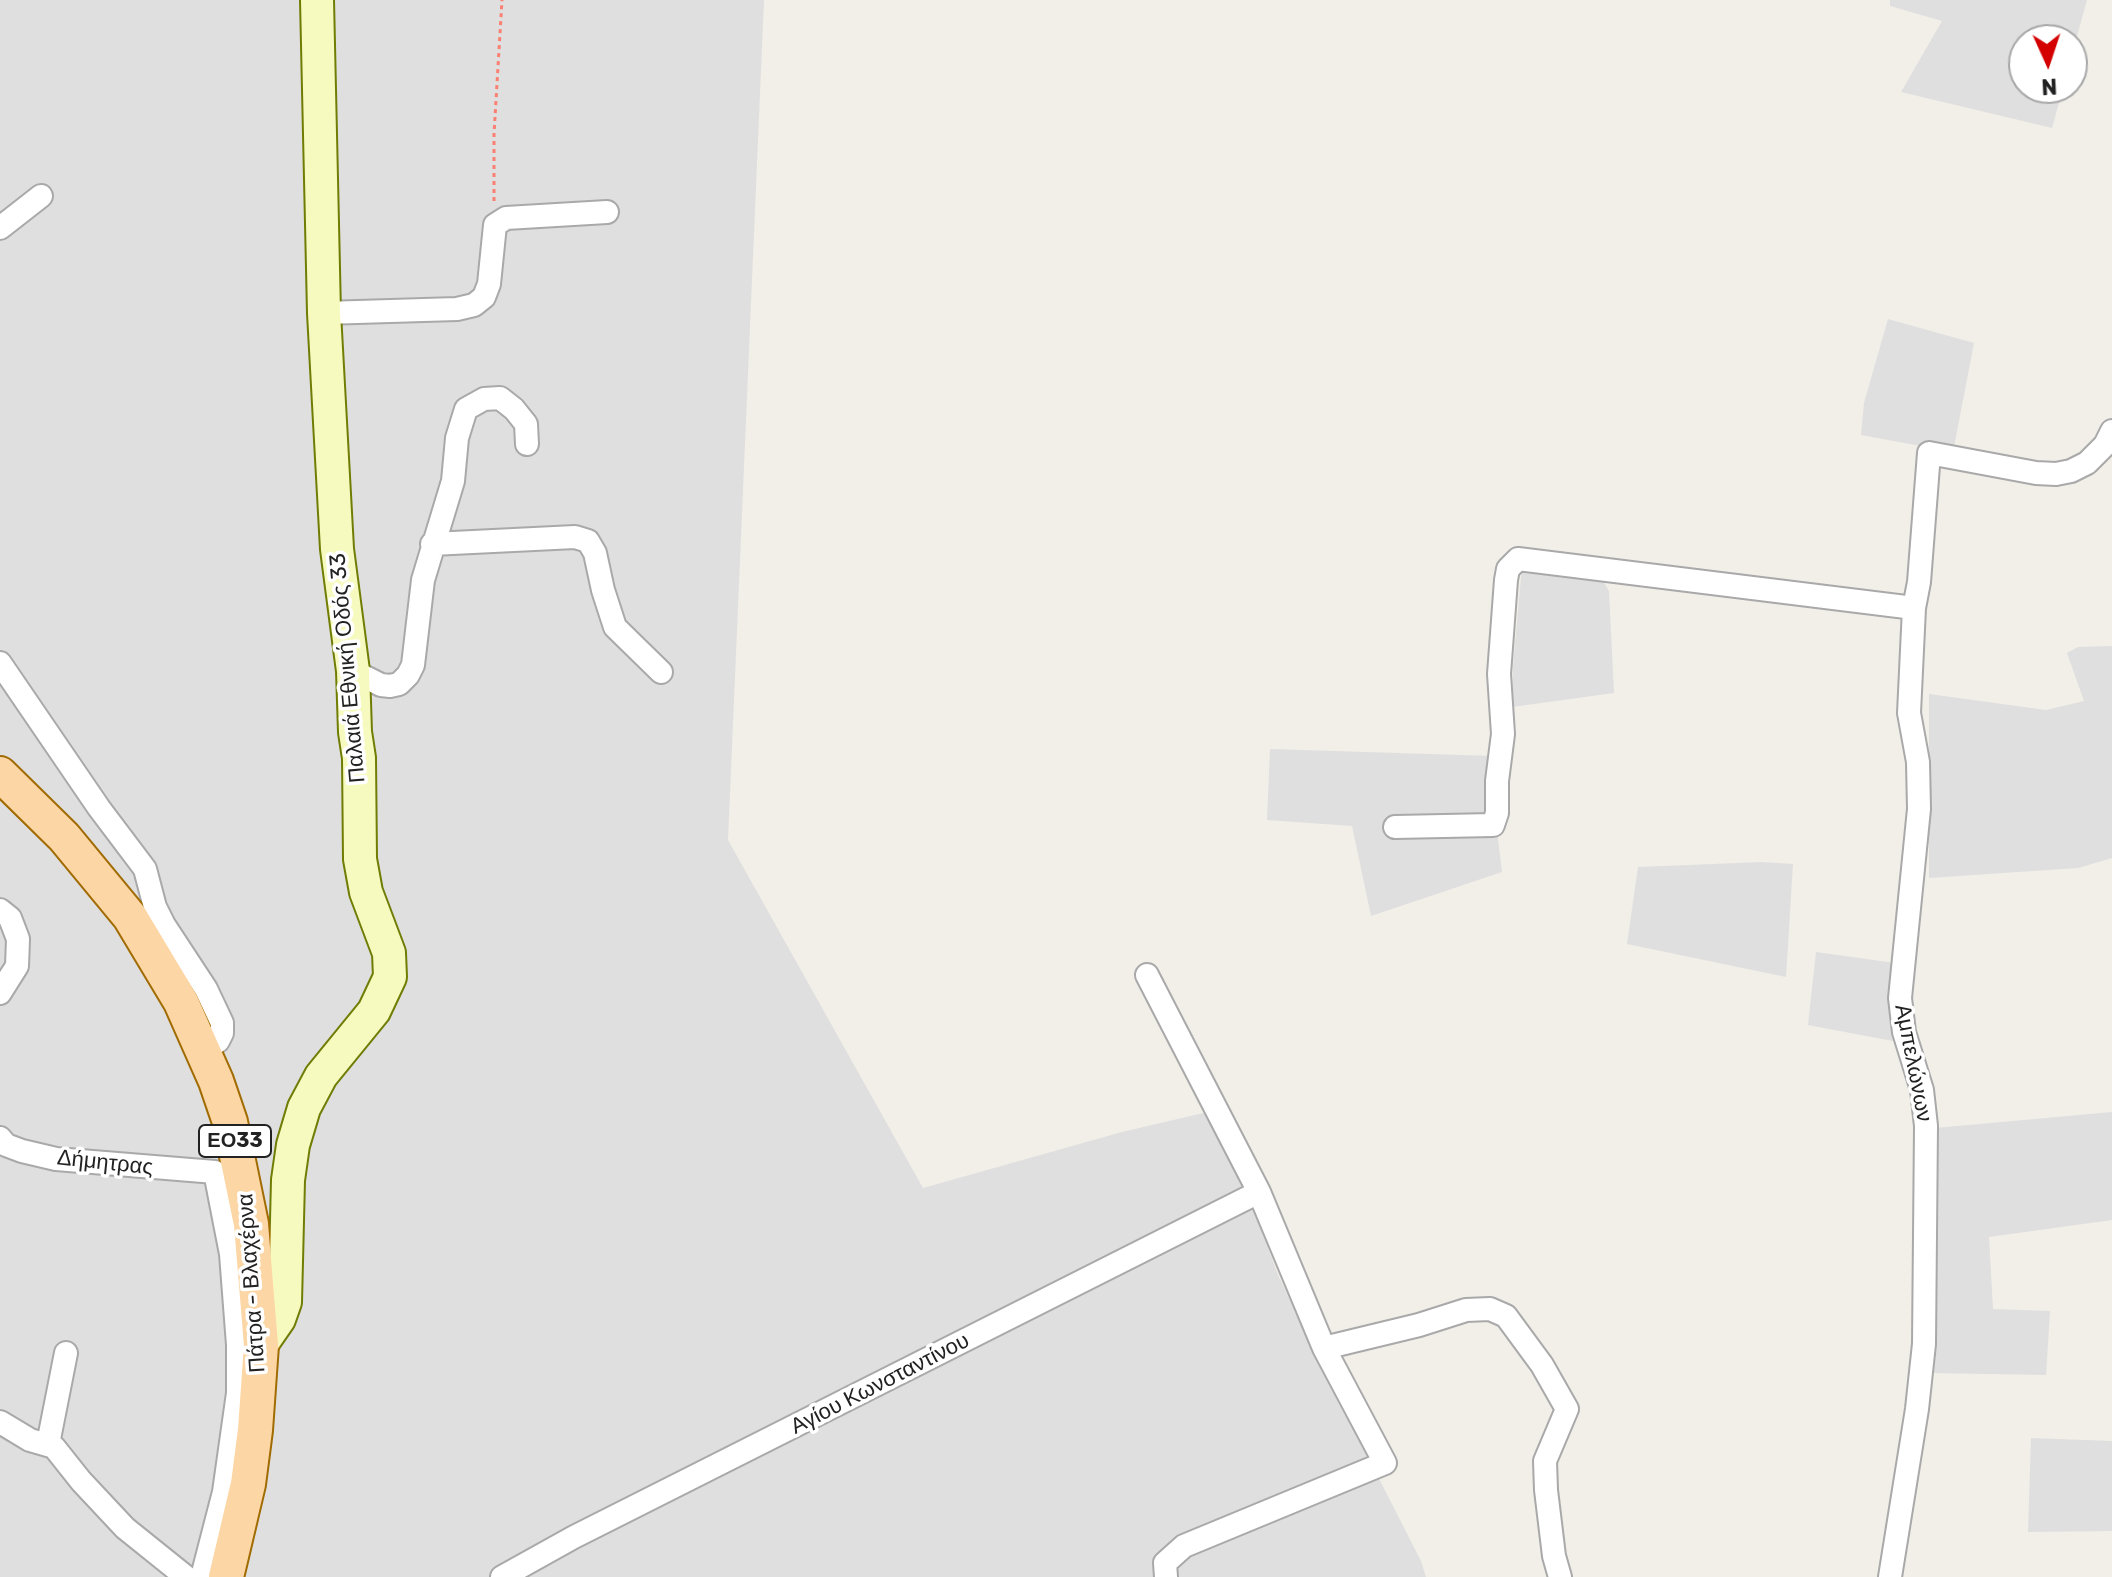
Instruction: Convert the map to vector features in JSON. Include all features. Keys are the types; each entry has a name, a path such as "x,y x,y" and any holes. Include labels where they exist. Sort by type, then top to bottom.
{"main road":[{"name":"Παλαιά Εθνική Οδός 33","path":"261,1345 279,1319 285,1302 288,1180 293,1145 304,1108 321,1076 379,1004 390,977 389,953 366,892 360,859 359,758 353,671 337,549 324,313 315,1"},
{"name":"Πάτρα - Βλαχέρνα","path":"0,774 64,837 130,917 181,1002 230,1122 251,1224 261,1345 257,1417 248,1484 226,1577"}],"street":[{"path":"0,228 41,196"},
{"path":"324,313 457,309 474,305 484,297 489,284 495,225 506,218 607,212"},
{"path":"353,671 381,685 390,686 399,684 408,675 415,657 423,580 453,481 457,438 466,409 484,399 500,398 526,424 527,444"},
{"name":"Αμπελώνων","path":"1890,1577 1924,1344 1926,1126 1922,1090 1904,1032 1900,998 1919,809 1918,762 1909,713 1914,608 1919,582 1929,453 2036,473 2064,473 2078,468 2094,456 2112,431"},
{"path":"432,544 575,537 588,541 595,553 615,627 661,672"},
{"path":"1395,827 1493,825 1497,813 1497,781 1503,734 1499,674 1506,580 1508,569 1518,559 1914,608"},
{"path":"0,663 99,808 145,869 155,907 206,989 222,1023 218,1041 203,1051"},
{"path":"0,910 10,918 18,939 17,966 0,993"},
{"path":"1147,975 1259,1192 1324,1348 1385,1463 1184,1546 1165,1563 1166,1577"},
{"name":"Δήμητρας","path":"0,1138 6,1145 56,1159 215,1172 231,1254 238,1393 224,1492 202,1577"},
{"name":"Αγίου Κωνσταντίνου","path":"502,1577 574,1537 1259,1192"},
{"path":"1324,1348 1466,1310 1490,1309 1506,1316 1542,1365 1567,1409 1545,1461 1554,1556 1560,1577"},
{"path":"48,1444 66,1353"},
{"path":"0,1422 30,1440 54,1447 125,1528 186,1577"}],"path":[{"path":"495,225 494,147 502,0"}],"shaded area":[{"path":"0,0 764,0 728,840 923,1188 1122,1132 1212,1111 1230,1146 1278,1275 1421,1561 1426,1577 0,1577"},
{"path":"1890,0 2087,0 2080,24 2008,24 2008,104 2059,104 2052,128 1901,92 1942,21 1890,6"},
{"path":"1888,319 1974,343 1953,452 1861,435 1864,403"},
{"path":"1522,566 1601,577 1609,591 1614,693 1512,707"},
{"path":"2112,646 2112,858 2078,868 1929,878 1929,694 2046,710 2084,701 2067,653 2078,647"},
{"path":"1270,749 1493,756 1502,872 1371,916 1352,826 1267,820"},
{"path":"1762,862 1793,864 1786,977 1627,944 1638,867"},
{"path":"1816,952 1895,963 1893,1041 1808,1025"},
{"path":"2112,1112 2112,1220 1989,1237 1993,1309 2050,1311 2046,1375 1929,1373 1935,1128"},
{"path":"2031,1438 2112,1441 2112,1531 2028,1532"}]}
